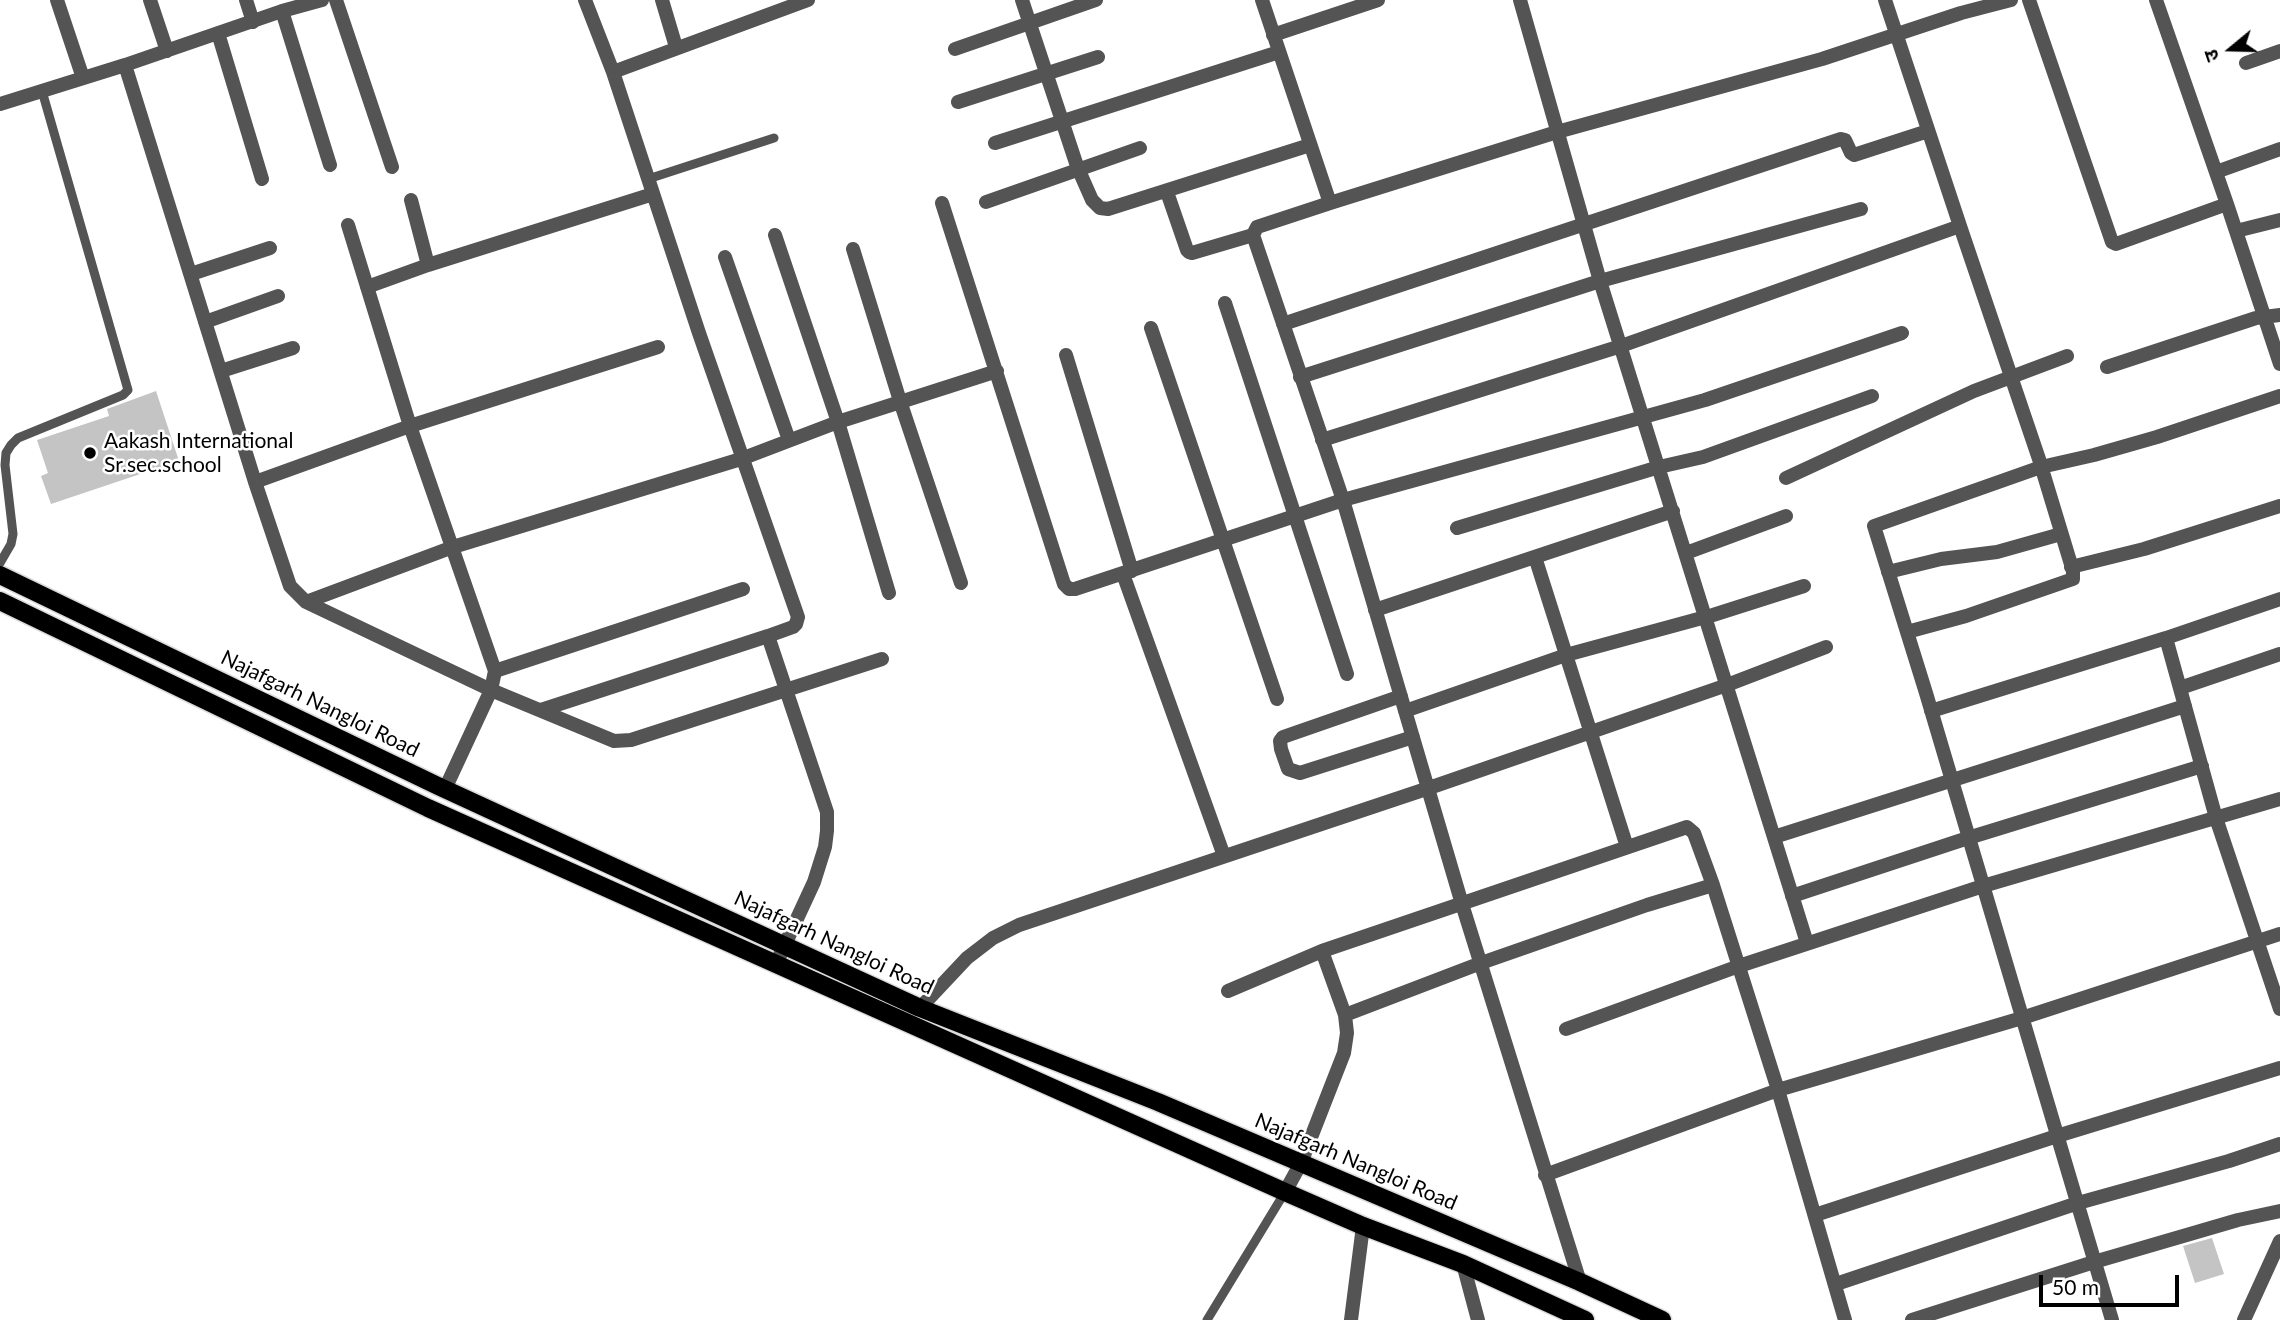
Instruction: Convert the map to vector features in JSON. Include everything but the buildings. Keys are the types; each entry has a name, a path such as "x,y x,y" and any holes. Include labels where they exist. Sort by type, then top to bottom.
{"main road":[{"name":"Najafgarh Nangloi Road","path":"0,575 445,789 920,1008 1158,1102 1580,1282 1662,1320"},
{"name":"Najafgarh Nangloi Road","path":"0,601 428,808 1285,1192 1363,1226 1463,1264 1585,1320"}],"street":[{"path":"57,0 83,78"},
{"path":"150,0 167,51"},
{"path":"246,0 253,22"},
{"path":"1,100 42,91 321,0"},
{"path":"336,0 392,167"},
{"path":"541,710 768,636 793,626 798,617 741,458 613,72 585,0"},
{"path":"662,0 676,47"},
{"path":"613,72 808,0"},
{"path":"1021,0 1079,169 1093,200 1100,208 1108,209 1167,192 1310,145"},
{"path":"955,48 1096,0"},
{"path":"1262,0 1330,204"},
{"path":"1273,35 1378,0"},
{"path":"1520,0 1600,281 1807,943"},
{"path":"1885,0 2041,467 2073,579 1966,616 1907,632"},
{"path":"1580,1282 1462,904 1343,500 1253,230 1557,132 1822,59 1898,35 1958,7 2011,0"},
{"path":"2029,0 2112,242 2116,244 2227,204"},
{"path":"2156,0 2280,364"},
{"path":"282,11 330,165"},
{"path":"218,33 262,179"},
{"path":"2246,63 2280,51"},
{"path":"995,143 1279,52"},
{"path":"958,102 1098,57"},
{"path":"125,65 290,586 306,602 491,690 614,741 631,740 883,659"},
{"path":"1283,324 1841,139 1845,139 1850,153 1854,155 1928,131"},
{"path":"986,202 1140,148"},
{"path":"2216,172 2280,149"},
{"path":"1167,192 1189,252 1253,235"},
{"path":"368,287 428,265 653,194"},
{"path":"411,200 428,265"},
{"path":"942,203 1064,584 1075,589 1343,500 1730,391 1902,333"},
{"path":"1300,376 1600,281 1861,209"},
{"path":"2236,231 2280,220"},
{"path":"348,225 410,426 495,671 491,690 445,789"},
{"path":"1322,440 1622,346 1960,226"},
{"path":"775,235 838,422 889,593"},
{"path":"191,274 270,248"},
{"path":"853,249 961,583"},
{"path":"725,257 789,440"},
{"path":"205,322 278,296"},
{"path":"1225,303 1347,674"},
{"path":"2107,367 2264,317 2280,315"},
{"path":"1152,328 1277,699"},
{"path":"256,482 410,426 657,347"},
{"path":"221,371 293,348"},
{"path":"1066,355 1128,572 1224,856"},
{"path":"1786,478 1924,413 2067,356"},
{"path":"306,602 453,547 741,458 900,401 997,372"},
{"path":"1457,528 1659,467 1703,457 1872,396"},
{"path":"2112,1320 1952,780 1875,531 1877,523 2041,467 2157,437 2280,396"},
{"path":"2071,567 2156,545 2280,506"},
{"path":"1375,610 1673,511"},
{"path":"1686,553 1786,516"},
{"path":"1888,572 1941,559 1997,552 2061,534"},
{"path":"1535,557 1627,847"},
{"path":"1413,737 1300,773 1288,769 1280,749 1283,737 1804,586"},
{"path":"495,671 743,589"},
{"path":"1931,711 2166,638 2280,599"},
{"path":"768,636 827,813 825,847 814,882 776,964"},
{"path":"2166,638 2216,818 2280,1009"},
{"path":"920,1008 967,958 993,939 1019,925 1429,788 1727,685 1826,647"},
{"path":"2180,688 2280,654"},
{"path":"1774,836 2185,706"},
{"path":"1792,896 2202,766"},
{"path":"1566,1029 1739,966 1983,886 2280,799"},
{"path":"1228,991 1322,951 1687,827 1694,833 1739,966 1845,1320"},
{"path":"1345,1015 1481,963 1713,885"},
{"path":"1545,1175 1778,1090 2022,1018 2280,934"},
{"path":"1285,1192 1301,1163 1344,1053 1347,1033 1345,1015 1322,951"},
{"path":"1815,1216 2057,1136 2280,1068"},
{"path":"1836,1284 2078,1203 2280,1144"},
{"path":"1912,1320 2094,1262 2238,1220 2280,1211"},
{"path":"1350,1320 1363,1226"},
{"path":"2244,1320 2280,1241"},
{"path":"1463,1264 1478,1320"}],"lane":[{"path":"0,564 11,544 13,534 5,465 6,453 11,445 18,438 123,395 128,390 42,91"},
{"path":"648,179 774,138"},
{"path":"1208,1320 1285,1192"}],"place":[{"name":"Aakash International Sr.sec.school","path":"90,453"}]}
